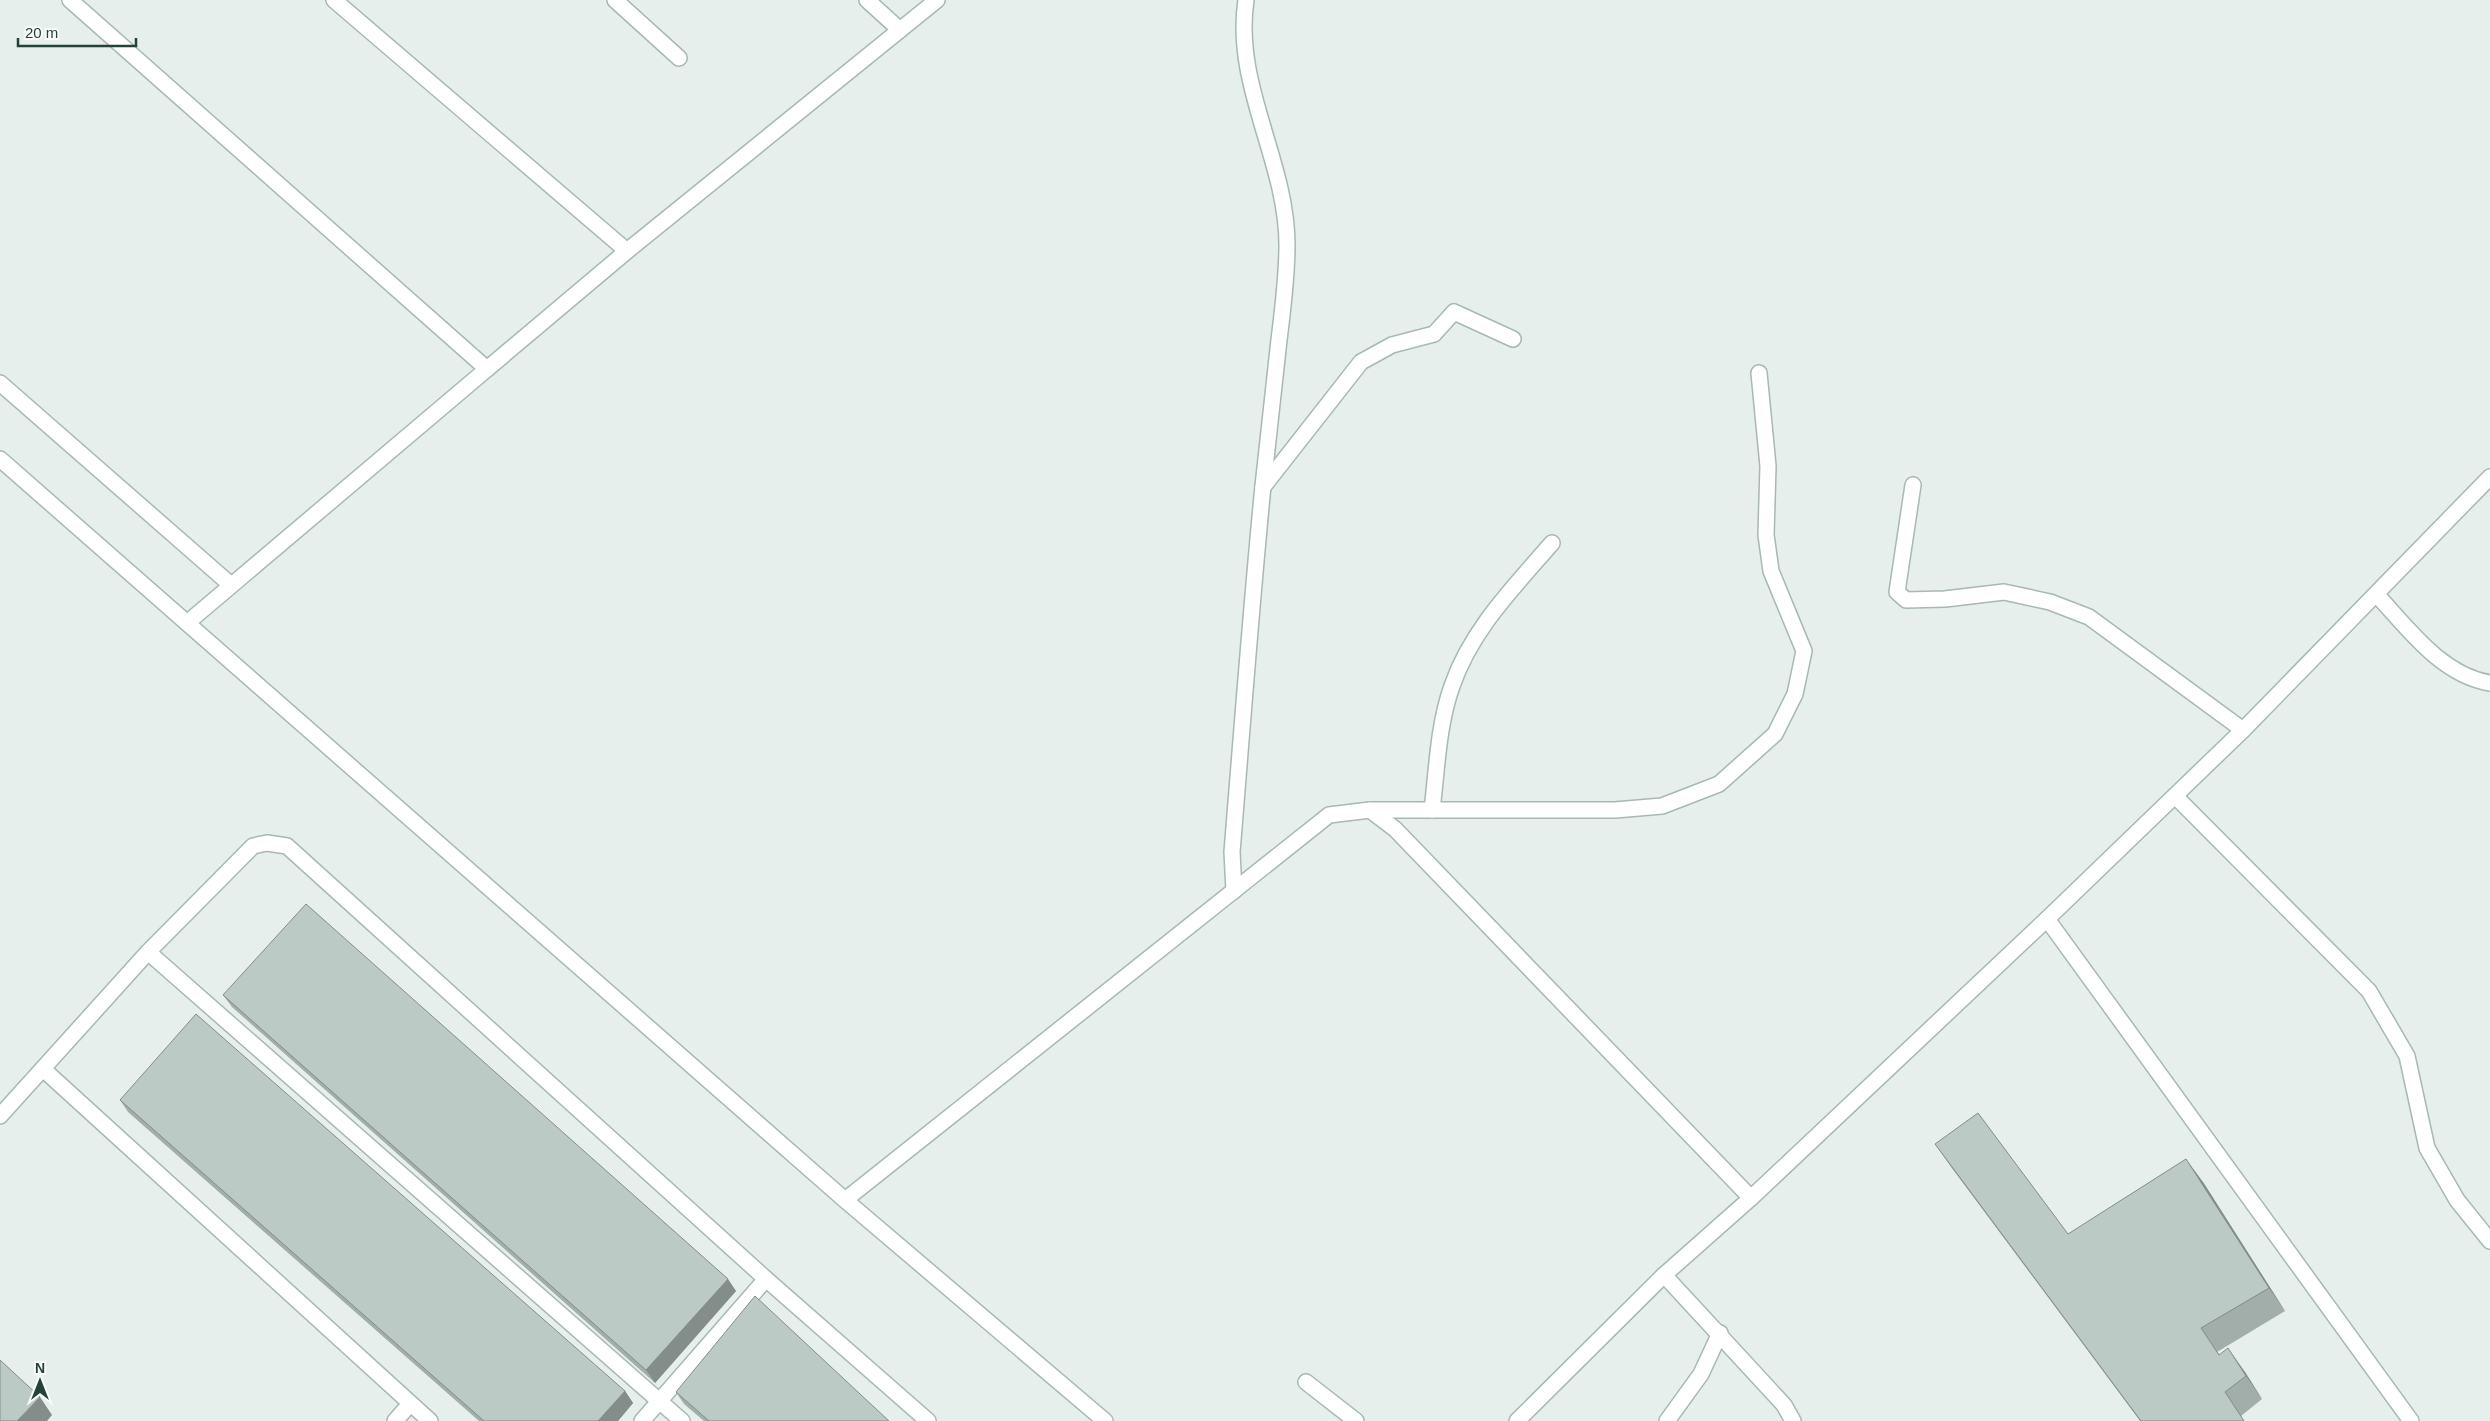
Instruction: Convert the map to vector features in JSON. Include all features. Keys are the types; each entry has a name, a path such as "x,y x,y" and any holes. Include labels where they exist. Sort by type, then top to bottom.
{"street":[{"path":"70,0 487,369"},
{"path":"334,0 627,251"},
{"path":"615,0 679,58"},
{"path":"867,0 900,30"},
{"path":"187,623 627,251 937,0"},
{"path":"1234,892 1232,852 1263,487 1286,279 1287,243 1278,174 1250,83 1244,48 1243,18 1246,0"},
{"path":"1263,487 1360,362 1392,345 1434,334 1454,312 1513,339"},
{"path":"845,1200 1329,815 1370,810 1615,810 1662,806 1719,784 1775,734 1796,694 1804,651 1771,571 1766,535 1768,466 1759,373"},
{"path":"0,383 231,586"},
{"path":"0,458 845,1200 1105,1421"},
{"path":"1517,1421 1664,1274 1751,1198 2175,796 2243,730 2490,477"},
{"path":"1914,485 1897,592 1906,600 1945,599 2004,592 2050,602 2089,617 2243,730"},
{"path":"1432,810 1443,720 1451,686 1464,657 1479,630 1552,543"},
{"path":"2376,594 2444,664 2482,682 2490,683"},
{"path":"2175,796 2369,991 2407,1056 2428,1148 2457,1200 2490,1241"},
{"path":"1370,810 1395,829 1751,1198"},
{"path":"0,1116 148,952 253,846 267,843 287,846 766,1279 928,1421"},
{"path":"2047,919 2411,1421"},
{"path":"148,952 682,1421"},
{"path":"43,1069 430,1421"},
{"path":"1664,1274 1784,1405 1793,1421"},
{"path":"642,1421 766,1279"},
{"path":"1667,1421 1701,1374 1720,1333"},
{"path":"1306,1382 1356,1421"},
{"path":"395,1421 410,1404"}],"building":[{"path":"306,904 728,1279 646,1370 223,995"},
{"path":"196,1014 625,1391 598,1421 484,1421 120,1100"},
{"path":"1978,1113 2068,1234 2186,1159 2269,1288 2201,1328 2219,1355 2228,1348 2246,1376 2225,1392 2244,1421 2141,1421 1935,1144"},
{"path":"755,1296 889,1421 709,1421 676,1392"},
{"path":"0,1360 40,1397 17,1421 0,1421"}]}
